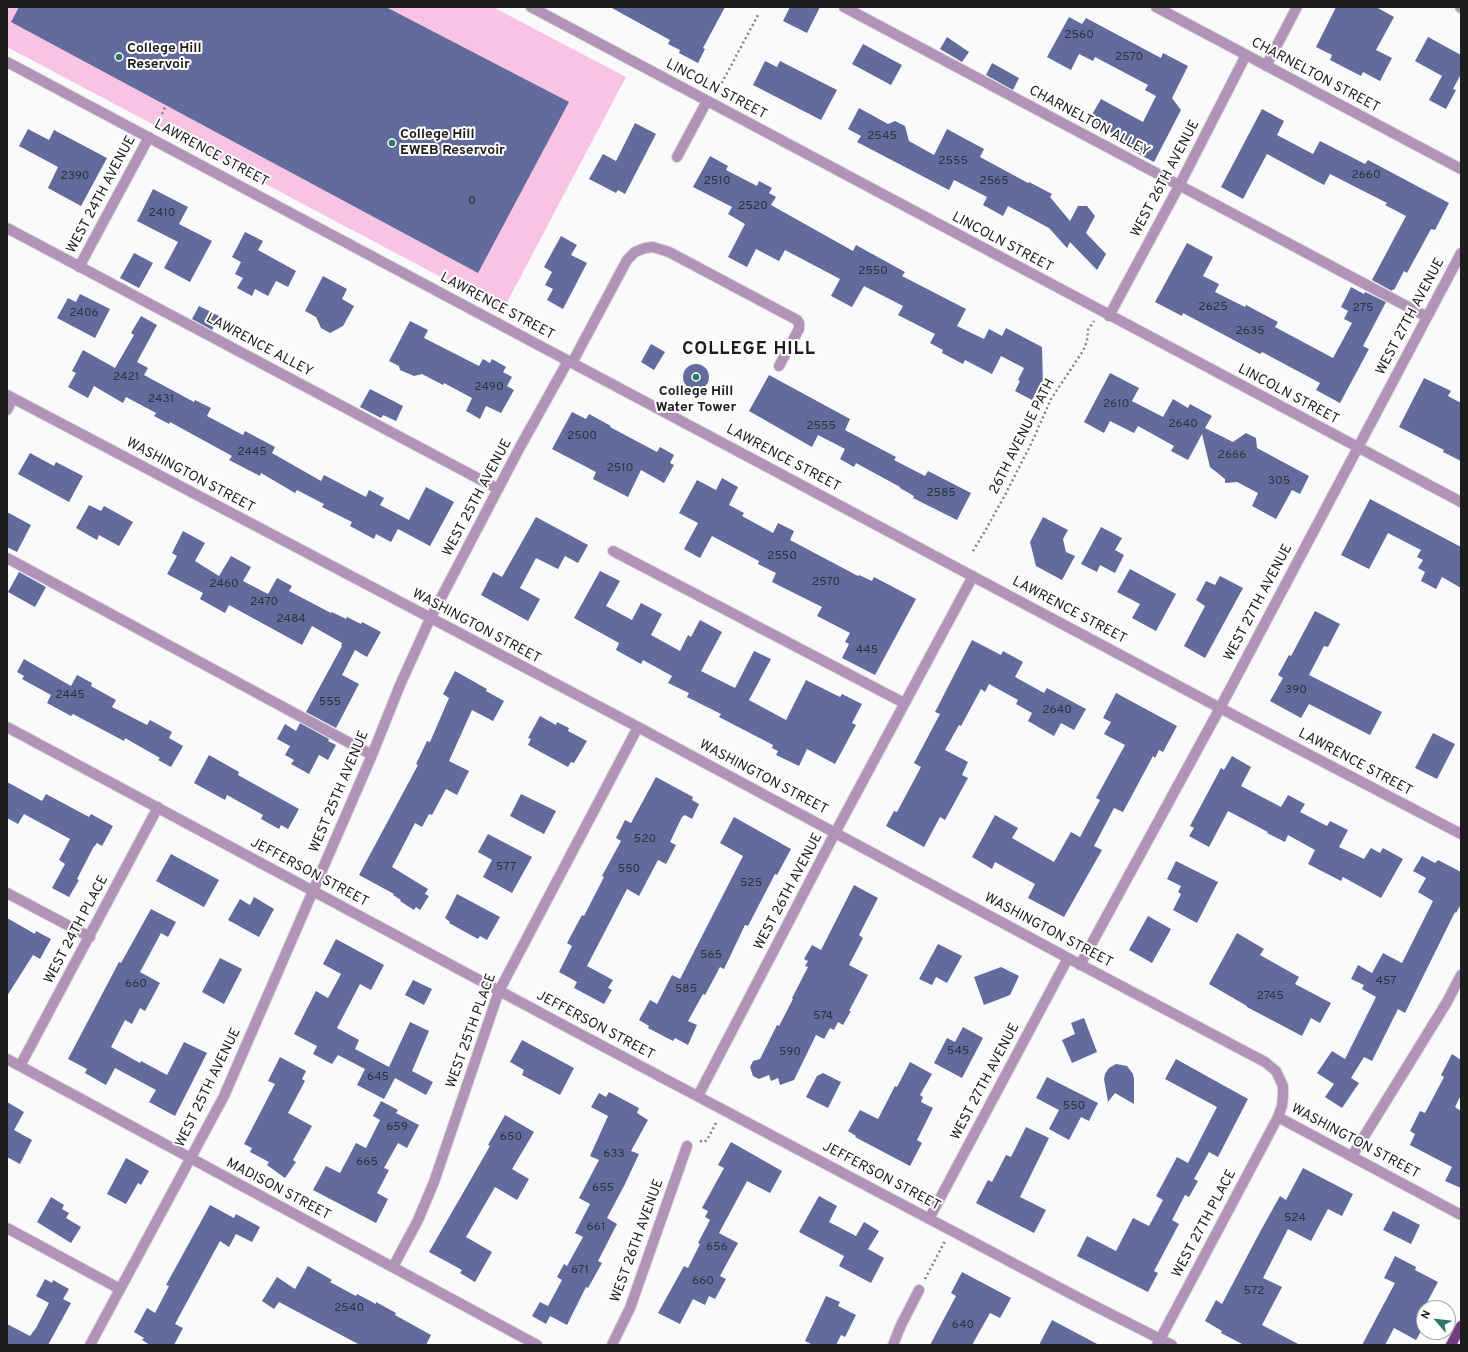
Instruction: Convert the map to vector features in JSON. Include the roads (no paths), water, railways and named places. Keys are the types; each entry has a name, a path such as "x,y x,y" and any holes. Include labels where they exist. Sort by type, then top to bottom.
{"main road":[{"path":"1451,1345 1461,1326"}],"street":[{"name":"LINCOLN STREET","path":"530,7 1099,311 1461,502"},
{"name":"CHARNELTON ALLEY","path":"844,7 1427,317"},
{"name":"CHARNELTON STREET","path":"1156,7 1461,169"},
{"path":"1266,66 1297,7"},
{"name":"WEST 26TH AVENUE","path":"1109,316 1179,186 1246,55"},
{"name":"LAWRENCE STREET","path":"7,62 1220,708 1461,834"},
{"path":"677,157 709,102"},
{"name":"WEST 24TH AVENUE","path":"79,267 149,137"},
{"name":"LAWRENCE ALLEY","path":"7,228 498,489"},
{"name":"WEST 25TH AVENUE","path":"90,1345 224,1096 372,755 400,685 430,619 498,489 627,260 635,252 645,248 653,247 668,252 797,320 799,323 799,329 779,366"},
{"name":"WEST 27TH AVENUE","path":"1080,965 1220,708 1461,253"},
{"path":"7,410 10,397"},
{"name":"WASHINGTON STREET","path":"10,397 638,727 1271,1066 1276,1071 1283,1086 1282,1106 1278,1117 1461,1215"},
{"path":"613,550 904,703"},
{"path":"7,558 372,755"},
{"name":"WEST 26TH AVENUE","path":"698,1096 835,833 973,576"},
{"name":"JEFFERSON STREET","path":"7,727 499,991 929,1218 1158,1342 1172,1345"},
{"name":"WEST 25TH PLACE","path":"393,1267 418,1220 434,1182 499,991 638,727"},
{"name":"WEST 24TH PLACE","path":"20,1066 158,807"},
{"path":"7,893 90,937"},
{"name":"WEST 27TH AVENUE","path":"929,1218 1068,958"},
{"path":"1352,1156 1447,1002 1461,975"},
{"name":"MADISON STREET","path":"7,1059 537,1345"},
{"name":"WEST 27TH PLACE","path":"1158,1342 1278,1117"},
{"name":"WEST 26TH AVENUE","path":"612,1345 630,1308 687,1146"},
{"path":"7,1228 120,1289"},
{"path":"893,1345 901,1325 919,1290"}],"place":[{"name":"College Hill Reservoir","path":"119,57"},
{"name":"College Hill EWEB Reservoir","path":"392,143"},
{"name":"College Hill Water Tower","path":"696,377"}],"district":[{"name":"COLLEGE HILL","path":"749,350"}]}
